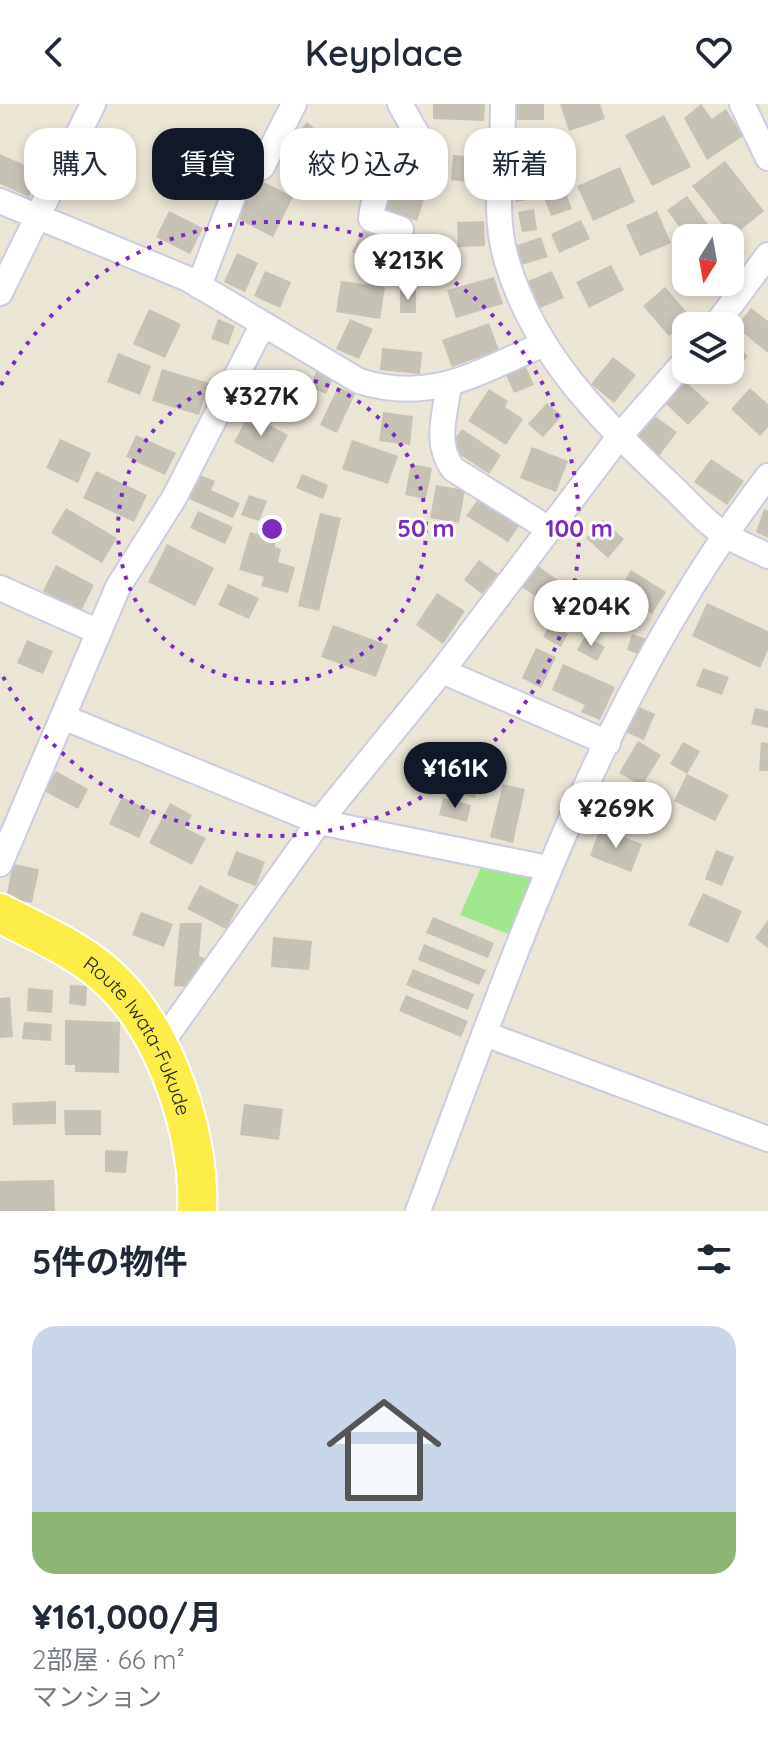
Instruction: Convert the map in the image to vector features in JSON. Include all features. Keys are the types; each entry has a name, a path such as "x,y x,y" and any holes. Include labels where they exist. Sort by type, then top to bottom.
{"main road":[{"name":"Route Iwata-Fukude","path":"0,913 80,955 110,979 160,1045 191,1149 197,1211"}],"street":[{"path":"0,293 93,104"},
{"path":"199,286 245,165 262,167 294,104"},
{"path":"400,104 417,134 389,171 372,203 371,219 401,229"},
{"path":"503,104 497,173 507,260 544,344 572,387 619,437 723,534 768,556"},
{"path":"742,104 768,158"},
{"path":"0,201 199,286 359,381 381,388 412,391 449,385 544,344"},
{"path":"725,312 768,255"},
{"path":"0,864 118,587 174,498 263,324"},
{"path":"160,1045 319,822 442,671 619,437 672,376"},
{"path":"449,385 440,444 443,455 453,469 549,529"},
{"path":"418,1211 548,868 647,661 723,534 768,476"},
{"path":"0,588 99,632"},
{"path":"442,671 608,743"},
{"path":"63,717 319,822 548,868"},
{"path":"485,1034 768,1139"}],"green space":[{"path":"486,856 548,868 516,937 460,915"}],"building":[{"path":"433,104 485,104 484,121 433,119"},
{"path":"511,104 544,104 544,120 511,120"},
{"path":"560,104 600,104 605,119 576,129 568,128"},
{"path":"701,104 712,119 726,109 743,136 707,160 684,118"},
{"path":"664,115 691,167 652,186 625,135"},
{"path":"0,154 24,165 24,195 0,184"},
{"path":"453,155 464,156 464,182 451,180"},
{"path":"725,161 764,211 744,227 744,224 722,224 692,186"},
{"path":"620,167 635,202 593,221 577,186"},
{"path":"264,182 280,190 280,200 292,200 273,237 236,218 245,200 264,200"},
{"path":"687,196 708,224 677,224 667,210"},
{"path":"389,200 424,200 417,221 386,210"},
{"path":"545,200 569,200 572,209 551,216"},
{"path":"534,209 537,230 522,232 518,212"},
{"path":"169,211 203,228 190,254 156,237"},
{"path":"657,211 671,243 640,256 626,225"},
{"path":"581,220 590,239 559,253 551,234"},
{"path":"484,221 485,246 458,247 457,222"},
{"path":"364,228 391,241 379,266 352,252"},
{"path":"541,237 548,257 518,266 512,247"},
{"path":"237,253 258,263 245,292 224,282"},
{"path":"611,265 624,290 589,308 576,282"},
{"path":"265,271 291,282 280,308 254,296"},
{"path":"552,271 564,298 540,308 528,281"},
{"path":"494,277 503,304 456,318 447,290"},
{"path":"341,281 385,287 380,319 336,312"},
{"path":"665,287 687,312 672,312 672,333 669,336 643,306"},
{"path":"400,290 416,290 416,313 400,313"},
{"path":"751,308 768,321 768,353 744,334 744,317"},
{"path":"149,309 181,324 165,358 133,344"},
{"path":"218,319 235,326 228,345 211,339"},
{"path":"350,319 373,329 359,359 336,349"},
{"path":"489,323 499,350 452,367 442,340"},
{"path":"382,348 422,352 420,374 380,370"},
{"path":"118,353 151,366 140,395 107,382"},
{"path":"613,357 636,375 614,403 591,384"},
{"path":"318,367 335,374 326,394 310,387"},
{"path":"526,367 534,385 514,393 506,375"},
{"path":"162,369 209,383 199,415 152,401"},
{"path":"680,384 688,384 709,403 688,425 664,402"},
{"path":"338,387 355,394 337,433 320,425"},
{"path":"750,388 768,404 768,427 760,436 731,409"},
{"path":"489,389 508,401 505,407 523,419 506,445 468,421"},
{"path":"547,403 562,416 543,437 528,424"},
{"path":"648,411 677,432 659,456 631,434"},
{"path":"383,412 413,416 410,445 379,441"},
{"path":"249,414 288,435 273,463 234,442"},
{"path":"462,429 501,455 489,474 449,447"},
{"path":"136,435 176,453 165,475 126,457"},
{"path":"60,439 91,453 78,483 46,468"},
{"path":"352,440 398,456 388,484 342,469"},
{"path":"532,447 568,461 556,492 520,478"},
{"path":"711,459 744,481 727,505 694,482"},
{"path":"411,464 432,468 426,499 405,495"},
{"path":"96,471 147,495 134,522 83,498"},
{"path":"302,474 328,485 323,499 296,488"},
{"path":"200,475 215,481 211,490 240,503 233,518 189,499"},
{"path":"436,485 465,490 459,523 430,518"},
{"path":"249,495 267,501 259,521 241,515"},
{"path":"481,495 521,523 508,542 466,516"},
{"path":"66,508 117,538 102,563 51,533"},
{"path":"764,509 768,510 768,538 756,532"},
{"path":"198,511 233,527 225,544 190,528"},
{"path":"320,513 341,518 319,611 298,606"},
{"path":"603,520 624,539 608,558 586,538"},
{"path":"250,532 275,539 275,547 281,549 278,562 295,567 288,593 261,586 264,577 239,570"},
{"path":"167,544 214,568 195,606 148,582"},
{"path":"479,560 498,574 482,594 464,580"},
{"path":"535,564 558,580 543,601 520,586"},
{"path":"56,565 94,585 81,611 43,591"},
{"path":"631,570 666,592 652,614 617,592"},
{"path":"566,580 573,585 569,593 585,605 574,620 549,603"},
{"path":"228,584 259,598 249,619 218,605"},
{"path":"437,593 465,611 443,644 416,625"},
{"path":"707,603 768,631 768,650 760,668 692,636"},
{"path":"550,624 568,634 561,647 543,637"},
{"path":"333,625 388,645 376,677 321,657"},
{"path":"632,634 647,639 641,655 627,650"},
{"path":"585,636 605,647 597,661 577,650"},
{"path":"27,640 53,651 43,674 17,663"},
{"path":"536,648 556,657 541,688 522,678"},
{"path":"563,664 615,687 600,720 581,712 585,705 552,690"},
{"path":"703,668 729,677 722,695 696,686"},
{"path":"637,706 655,714 644,740 625,732"},
{"path":"755,708 768,711 768,728 751,724"},
{"path":"638,741 661,755 642,786 619,773"},
{"path":"683,742 700,751 687,774 670,764"},
{"path":"761,742 768,743 768,771 759,771"},
{"path":"440,746 484,755 475,798 454,793 457,779 434,774"},
{"path":"56,771 88,789 78,809 44,791"},
{"path":"687,774 729,795 715,821 674,801"},
{"path":"503,784 525,789 513,843 490,837"},
{"path":"122,797 152,811 139,838 109,824"},
{"path":"443,798 471,805 467,822 439,815"},
{"path":"170,803 192,815 185,828 206,838 192,865 149,843"},
{"path":"600,828 642,844 631,872 590,856"},
{"path":"716,850 734,857 722,886 705,879"},
{"path":"236,851 265,862 256,886 227,875"},
{"path":"13,864 39,869 32,903 6,898"},
{"path":"200,885 239,905 226,929 187,909"},
{"path":"703,893 742,911 728,943 688,925"},
{"path":"141,912 173,924 164,947 132,935"},
{"path":"433,917 494,943 488,958 426,933"},
{"path":"768,920 768,948 755,938"},
{"path":"180,923 202,923 199,956 211,961 187,987 174,986"},
{"path":"273,937 312,941 309,970 271,967"},
{"path":"424,944 486,970 479,985 418,960"},
{"path":"413,969 474,994 468,1010 406,985"},
{"path":"70,985 87,986 86,1006 69,1004"},
{"path":"28,988 53,990 52,1013 27,1011"},
{"path":"406,995 468,1021 461,1037 399,1011"},
{"path":"10,997 13,1037 0,1038 0,998"},
{"path":"65,1020 120,1022 119,1073 75,1072 75,1065 65,1065"},
{"path":"24,1022 52,1024 51,1041 22,1039"},
{"path":"56,1101 56,1124 13,1125 12,1103"},
{"path":"244,1104 283,1109 279,1140 240,1135"},
{"path":"64,1110 101,1110 101,1135 65,1135"},
{"path":"105,1150 128,1151 126,1173 105,1172"},
{"path":"54,1180 55,1211 0,1211 0,1181"}]}
